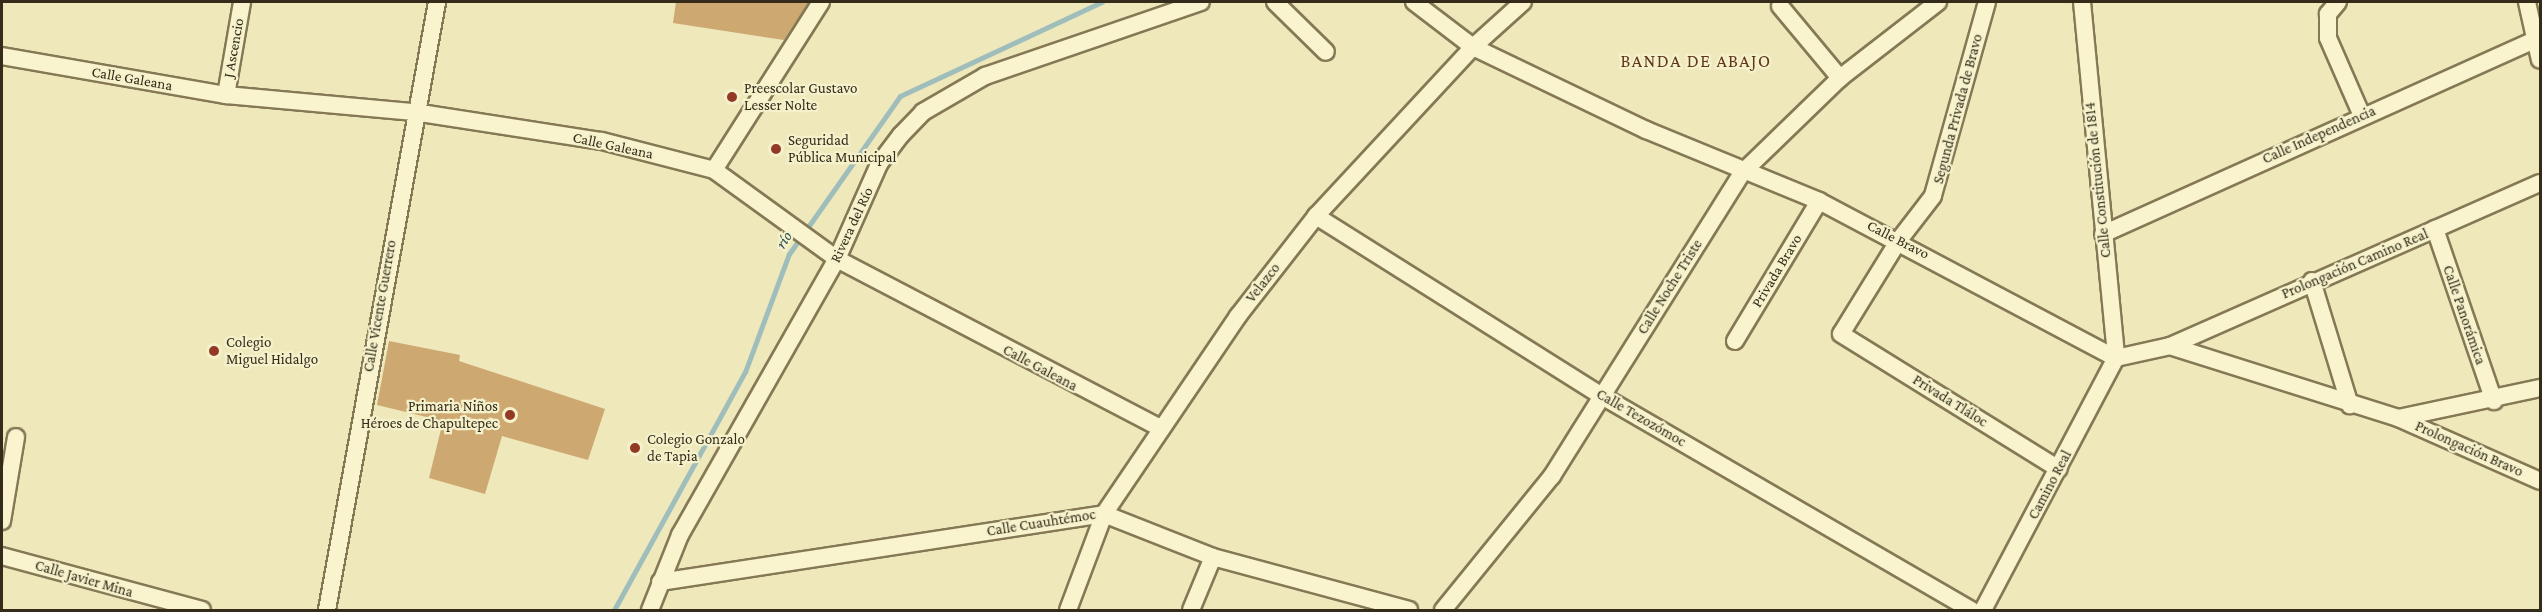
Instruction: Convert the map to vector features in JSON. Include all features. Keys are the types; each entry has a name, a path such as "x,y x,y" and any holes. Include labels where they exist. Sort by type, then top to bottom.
{"street":[{"name":"J Ascencio","path":"226,95 242,2"},
{"name":"Calle Vicente Guerrero","path":"327,610 414,112 437,2"},
{"path":"714,170 821,2"},
{"name":"Rivera del Río","path":"650,610 660,582 738,425 879,164 923,112 985,76 1201,2"},
{"path":"1275,2 1326,52"},
{"name":"Calle Bravo","path":"1414,2 1473,47 1743,172 1819,201 1899,240 2116,358"},
{"name":"Velazco","path":"1068,610 1104,514 1158,427 1316,216 1473,47 1523,2"},
{"name":"Calle Noche Triste","path":"1443,610 1552,476 1743,172 1840,78 1938,2"},
{"name":"Segunda Privada de Bravo","path":"1841,334 1899,240 1933,196 1947,160 1987,2"},
{"name":"Calle Constitución de 1814","path":"2082,2 2116,358"},
{"path":"2338,2 2328,14 2328,38 2362,116"},
{"path":"2527,2 2541,60"},
{"path":"1780,6 1840,78"},
{"name":"Calle Independencia","path":"2103,234 2536,39"},
{"name":"Calle Galeana","path":"2,56 226,95 414,112 602,141 714,170 788,220 831,255 1158,427"},
{"name":"Prolongación Camino Real","path":"2170,346 2312,281 2541,183"},
{"name":"Privada Bravo","path":"1735,341 1819,201"},
{"name":"Calle Tezozómoc","path":"1316,216 1602,396 1971,610"},
{"name":"Calle Panorámica","path":"2435,229 2494,401"},
{"path":"2312,281 2350,405"},
{"name":"Privada Tláloc","path":"1841,334 2059,469"},
{"path":"2116,358 2170,346 2350,405 2398,418 2494,401 2541,388"},
{"name":"Camino Real","path":"1983,610 2116,358"},
{"name":"Prolongación Bravo","path":"2398,418 2541,481"},
{"path":"2,521 16,436"},
{"name":"Calle Cuauhtémoc","path":"660,582 1104,514 1213,557 1409,610"},
{"name":"Calle Javier Mina","path":"2,556 202,610"},
{"path":"1191,610 1213,557"}],"building":[{"path":"676,2 809,2 784,40 673,23"},
{"name":"Primaria Niños Héroes de Chapultepec","path":"389,341 460,355 459,361 605,409 588,460 502,436 485,494 429,478 443,421 377,405"}],"waterway":[{"name":"río","path":"614,610 745,372 789,254 900,96 1102,2"}],"place":[{"name":"Preescolar Gustavo Lesser Nolte","path":"732,97"},
{"name":"Seguridad Pública Municipal","path":"776,149"},
{"name":"Colegio Miguel Hidalgo","path":"214,351"},
{"name":"Primaria Niños Héroes de Chapultepec","path":"510,415"},
{"name":"Colegio Gonzalo de Tapia","path":"635,448"}],"district":[{"name":"BANDA DE ABAJO","path":"1696,61"}]}
